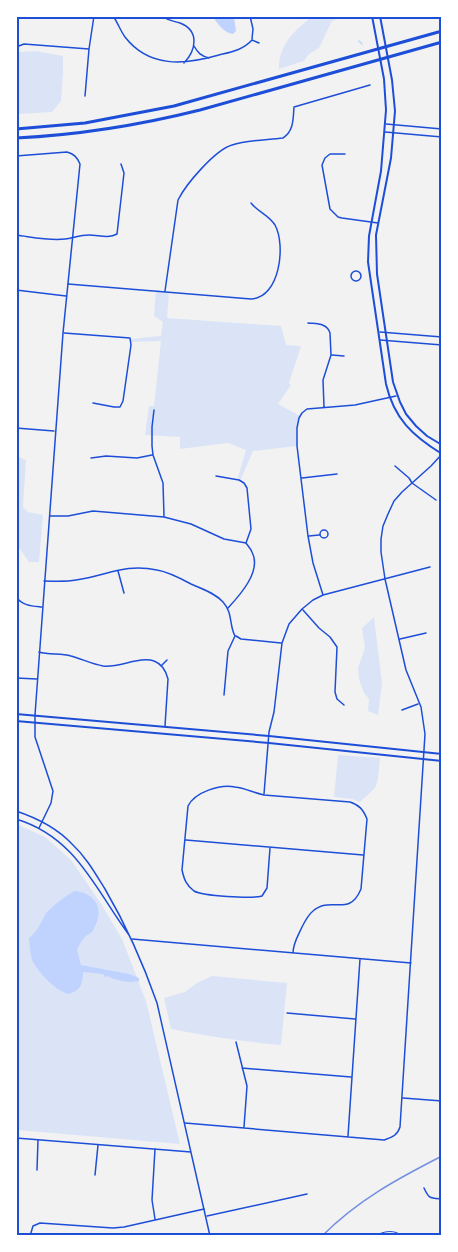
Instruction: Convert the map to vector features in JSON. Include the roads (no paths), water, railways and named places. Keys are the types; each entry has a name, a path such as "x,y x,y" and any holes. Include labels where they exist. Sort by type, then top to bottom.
{"highway":[{"path":"16,129 92,122 174,106 441,31"},
{"path":"16,138 100,130 166,118 441,42"}],"main road":[{"path":"372,16 385,94 385,124 379,179 370,221 368,248 369,274 379,340 389,397 400,418 421,441 441,454"},
{"path":"380,16 390,70 394,125 389,171 378,223 375,261 397,396 406,414 416,426 441,445"},
{"path":"16,714 269,736 441,754"},
{"path":"16,721 269,743 441,761"}],"street":[{"path":"85,96 94,16"},
{"path":"113,16 124,36 142,52 170,63 209,58 243,48 252,40 254,29 250,16"},
{"path":"162,16 188,28 192,33 194,46 198,53 209,58"},
{"path":"252,40 259,43"},
{"path":"16,47 24,44 89,49"},
{"path":"184,63 194,46"},
{"path":"165,291 178,200 215,154 234,144 283,138 292,129 294,107 370,85"},
{"path":"385,124 441,129"},
{"path":"384,132 441,136"},
{"path":"16,156 67,152 78,158 80,164 63,333 34,715 36,737 53,791 51,803 39,828"},
{"path":"345,154 330,154 322,165 330,209 338,217 378,223"},
{"path":"16,235 67,239 88,235 112,237 117,234 124,173 121,164"},
{"path":"68,284 259,298 264,295 278,273 279,240 277,228 273,222 251,203"},
{"path":"361,275 369,274"},
{"path":"16,290 67,296"},
{"path":"308,323 324,325 329,329 331,355 323,380 324,408"},
{"path":"378,332 441,337"},
{"path":"63,333 130,338 123,401 120,407 93,403"},
{"path":"379,340 441,345"},
{"path":"331,355 344,356"},
{"path":"323,595 313,563 308,536 296,440 299,418 307,409 355,405 397,396"},
{"path":"154,410 153,455 163,483 164,517"},
{"path":"16,428 56,431"},
{"path":"184,1122 384,1140 398,1133 425,752 424,723 406,670 385,579 381,539 383,526 394,501 441,454"},
{"path":"91,458 106,456 137,458 153,455"},
{"path":"395,466 412,483 436,500"},
{"path":"301,478 337,474"},
{"path":"216,476 239,480 247,488 251,529 246,543"},
{"path":"49,516 68,516 93,511 164,517 191,524 224,539 246,543 254,554 252,574 243,592 228,609"},
{"path":"308,536 320,534"},
{"path":"44,581 78,580 131,567 169,573 215,595 222,601 228,609 235,636 282,643"},
{"path":"264,795 269,736 282,643 289,624 302,609 323,595 430,567"},
{"path":"118,569 124,594"},
{"path":"16,597 28,606 42,607"},
{"path":"302,609 337,647 334,692 337,699 344,705"},
{"path":"399,639 426,633"},
{"path":"224,695 228,651 235,636"},
{"path":"337,647 342,645"},
{"path":"39,652 69,655 103,666 154,661 166,672 168,679 165,727"},
{"path":"161,666 167,660"},
{"path":"16,678 37,679"},
{"path":"402,710 419,703"},
{"path":"270,848 267,888 262,896 254,898 197,893 184,879 182,870 188,807 191,801 196,796 218,787 228,786 264,795 350,802 364,810 367,819 361,889 357,898 347,904 322,906 311,912 294,944 292,953"},
{"path":"16,811 42,821 71,842 82,854 120,914 147,973 157,1003 210,1236"},
{"path":"16,819 39,828 53,837 76,858 131,938"},
{"path":"185,840 364,855"},
{"path":"131,938 411,963"},
{"path":"348,1137 360,959"},
{"path":"287,1013 356,1019"},
{"path":"236,1042 247,1086 244,1128"},
{"path":"242,1068 351,1077"},
{"path":"402,1098 441,1101"},
{"path":"16,1138 191,1152"},
{"path":"36,1170 38,1139"},
{"path":"95,1175 98,1144"},
{"path":"155,1149 152,1200 155,1220"},
{"path":"424,1188 432,1199 441,1198"},
{"path":"206,1216 307,1194"},
{"path":"30,1236 33,1226 40,1223 113,1228 204,1209"}],"lane":[{"path":"374,1236 392,1231 403,1236"}],"water":[{"path":"213,17 234,17 236,31 233,34 227,32"},
{"path":"75,891 92,898 99,912 92,932 83,939 77,950 81,965 129,974 139,978 139,981 123,981 105,977 103,974 83,972 80,986 69,994 54,986 33,962 29,938 51,908"}],"waterway":[{"path":"359,41 362,44"}],"railway":[{"path":"322,1236 379,1191 442,1156"}]}
